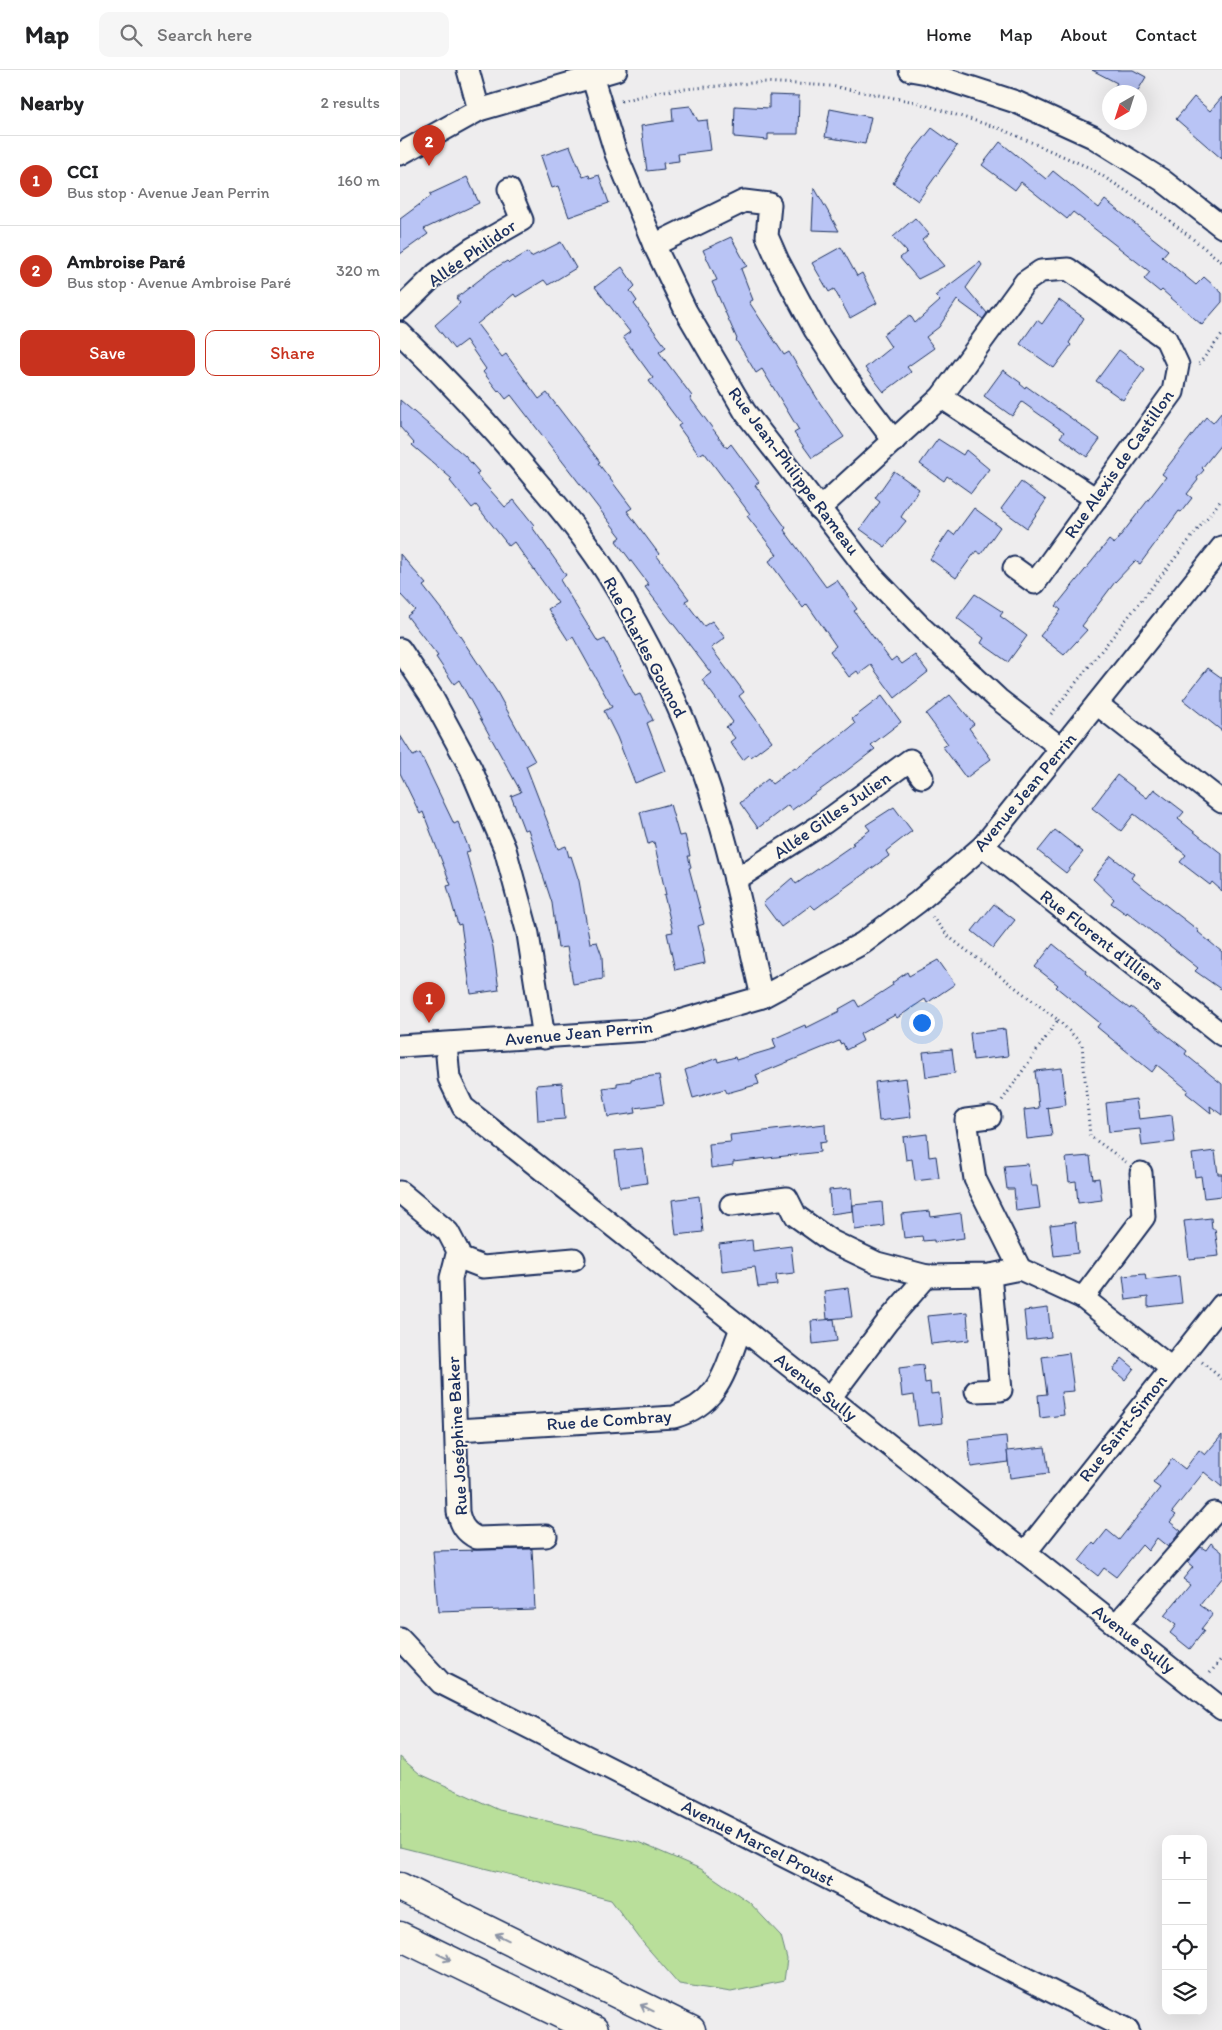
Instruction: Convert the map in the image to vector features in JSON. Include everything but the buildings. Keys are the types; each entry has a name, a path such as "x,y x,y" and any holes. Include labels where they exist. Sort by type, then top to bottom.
{"main road":[{"path":"400,1887 691,2030"},
{"path":"400,1936 594,2030"}],"street":[{"path":"468,70 479,110"},
{"path":"400,154 479,110 616,70"},
{"path":"910,70 927,73 1016,102 1093,137 1162,180 1222,226"},
{"name":"Rue Jean-Philippe Rameau","path":"592,76 616,154 654,245 686,311 745,412 872,576 923,629 998,699 1061,748"},
{"name":"Allée Philidor","path":"400,309 436,274 473,248 522,220 510,189"},
{"path":"654,245 744,201 770,204 767,236 778,261 815,330 845,376 894,441"},
{"path":"819,509 941,397 1025,282 1041,271 1068,269 1166,339 1178,365"},
{"name":"Rue Charles Gounod","path":"400,333 444,376 557,504 607,572 648,643 683,717 710,790 735,880 762,997"},
{"name":"Rue Alexis de Castillon","path":"1014,568 1035,583 1173,392 1178,365"},
{"path":"941,397 1096,499"},
{"name":"Avenue Jean Perrin","path":"400,1046 648,1030 762,997 863,943 918,902 983,846 1222,548"},
{"path":"400,649 432,697 471,769 505,849 528,934 544,1038"},
{"path":"1097,704 1222,802"},
{"name":"Allée Gilles Julien","path":"735,880 824,823 910,760 922,777"},
{"name":"Rue Florent d'Illiers","path":"983,846 1222,1035"},
{"name":"Avenue Sully","path":"446,1044 449,1078 463,1107 1222,1709"},
{"path":"990,1117 966,1120 975,1179 1020,1269"},
{"path":"1083,1298 1144,1217 1142,1173"},
{"path":"400,1192 448,1232 458,1251 457,1257 483,1267 574,1259"},
{"path":"731,1205 787,1198 796,1216 831,1241 877,1263 928,1276 990,1275 1020,1269 1083,1298 1171,1368"},
{"name":"Rue Joséphine Baker","path":"457,1257 451,1278 458,1512 462,1525 469,1534 477,1538 546,1536"},
{"path":"976,1391 1001,1390 990,1275"},
{"path":"830,1398 888,1320 928,1276"},
{"name":"Rue Saint-Simon","path":"1025,1552 1222,1305"},
{"name":"Rue de Combray","path":"457,1430 674,1417 691,1412 707,1400 720,1384 741,1328"},
{"path":"1116,1625 1214,1513"},
{"name":"Avenue Marcel Proust","path":"400,1639 441,1683 1128,2030"}],"path":[{"path":"602,106 662,91 763,82 831,86 915,102 1002,129 1090,168 1156,210 1222,262"},
{"path":"1178,365 1195,368 1222,335"},
{"path":"1037,729 1063,701 1222,499"},
{"path":"918,902 949,938 1058,1020 1082,1044 1090,1136 1142,1173"},
{"path":"990,1117 1058,1020"},
{"path":"1187,1349 1222,1379"}],"green space":[{"path":"400,1757 420,1774 499,1810 638,1842 701,1869 749,1902 781,1936 787,1959 784,1981 731,1992 679,1984 644,1944 611,1900 400,1847"}],"place":[{"name":"Ambroise Paré","path":"429,166"},
{"name":"CCI","path":"429,1023"}]}
